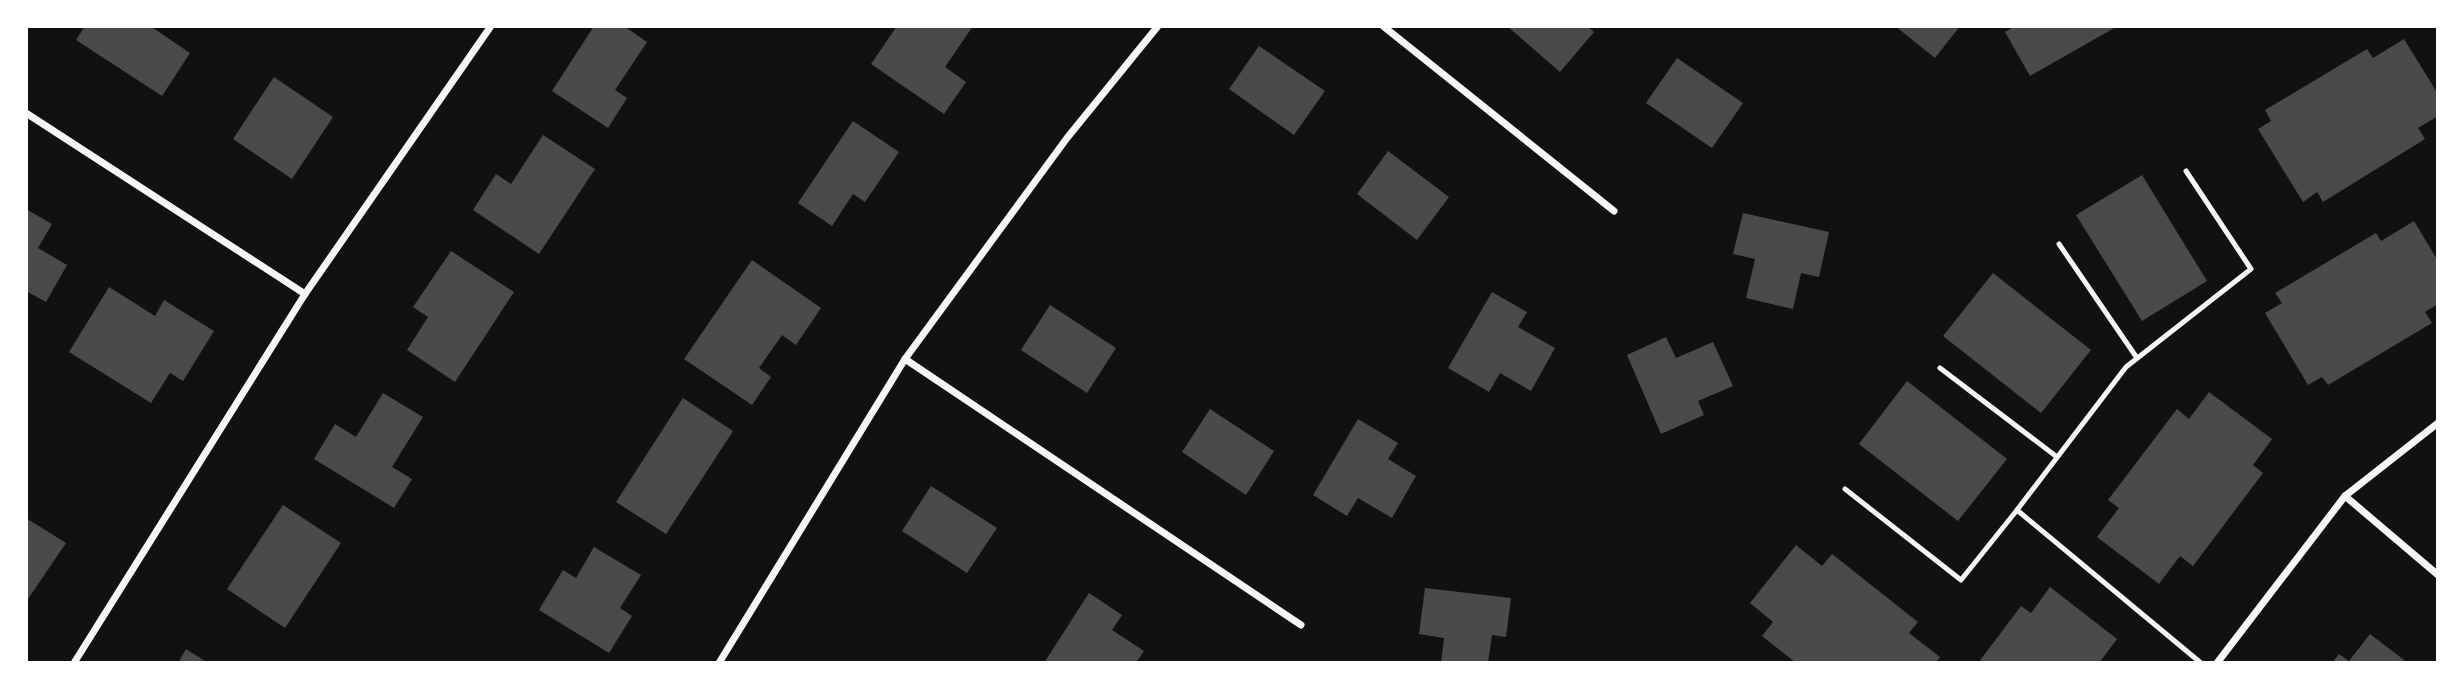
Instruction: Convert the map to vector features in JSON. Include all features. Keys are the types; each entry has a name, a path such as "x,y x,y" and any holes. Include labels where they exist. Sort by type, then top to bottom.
{"street":[{"path":"74,663 305,294 491,26"},
{"path":"719,663 905,359 1067,138 1158,26"},
{"path":"1383,26 1614,211"},
{"path":"26,113 305,294"},
{"path":"905,359 1301,625"},
{"path":"2217,663 2346,496 2438,423"},
{"path":"2346,496 2438,575"}],"lane":[{"path":"1845,489 1961,580 2126,366 2251,269 2186,171"},
{"path":"2059,244 2137,358"},
{"path":"1940,368 2057,457"},
{"path":"2017,510 2201,663"}],"building":[{"path":"85,26 150,26 190,53 162,96 76,40"},
{"path":"594,26 624,26 647,42 615,90 627,98 608,128 552,91"},
{"path":"897,26 973,26 945,67 966,82 944,114 871,64"},
{"path":"1507,26 1587,26 1594,32 1560,72"},
{"path":"1895,26 1960,26 1935,58"},
{"path":"2015,26 2118,26 2030,76 2005,32"},
{"path":"2404,39 2438,94 2438,116 2418,128 2425,139 2323,202 2317,192 2303,202 2258,129 2271,121 2265,110 2367,49 2373,58"},
{"path":"1259,46 1325,91 1294,135 1229,89"},
{"path":"1677,58 1743,103 1712,148 1646,103"},
{"path":"274,77 333,117 292,179 233,139"},
{"path":"853,121 899,152 865,202 853,194 832,226 798,203"},
{"path":"543,135 595,169 539,254 473,210 496,174 511,184"},
{"path":"1388,151 1449,197 1417,240 1357,194"},
{"path":"2142,175 2207,281 2142,321 2076,215"},
{"path":"26,209 52,224 38,248 67,265 46,302 26,291"},
{"path":"1743,213 1829,232 1819,277 1801,273 1793,309 1746,298 1755,259 1733,254"},
{"path":"2414,221 2438,261 2438,304 2425,312 2432,323 2328,385 2322,377 2308,385 2265,313 2282,303 2275,293 2376,233 2381,241"},
{"path":"451,251 514,292 455,382 407,350 428,317 413,307"},
{"path":"752,260 821,308 796,345 782,335 759,368 771,377 752,405 684,359"},
{"path":"1993,273 2091,350 2041,413 1943,336"},
{"path":"109,287 155,316 164,300 214,331 183,381 170,373 151,403 69,352"},
{"path":"1492,292 1527,312 1518,327 1555,348 1531,391 1500,373 1489,392 1448,368"},
{"path":"1050,305 1116,348 1087,393 1021,350"},
{"path":"1666,337 1676,358 1713,342 1733,386 1698,401 1704,415 1661,434 1627,355"},
{"path":"1907,381 2007,459 1958,521 1859,444"},
{"path":"2209,392 2272,439 2253,465 2263,473 2193,566 2180,556 2159,584 2097,537 2119,508 2108,500 2177,409 2189,419"},
{"path":"383,393 423,417 392,467 412,479 394,508 314,459 335,424 356,437"},
{"path":"683,398 733,431 666,534 616,502"},
{"path":"1210,409 1274,451 1246,495 1182,452"},
{"path":"1358,419 1398,443 1388,459 1416,476 1392,518 1358,498 1347,516 1313,495"},
{"path":"931,486 997,528 967,573 902,531"},
{"path":"283,505 341,543 285,628 227,589"},
{"path":"26,518 66,543 26,602"},
{"path":"1796,545 1822,566 1832,554 1918,622 1909,633 1940,657 1936,663 1796,663 1762,636 1773,622 1750,603"},
{"path":"594,547 641,575 620,608 632,616 609,653 539,610 563,570 576,578"},
{"path":"2050,587 2117,639 2099,663 1978,663 2021,606 2031,613"},
{"path":"1425,588 1511,598 1506,637 1492,635 1488,663 1441,663 1444,638 1419,634"},
{"path":"1089,593 1122,615 1112,630 1144,651 1136,663 1044,663"},
{"path":"2370,634 2408,663 2332,663 2339,654 2349,661"},
{"path":"186,649 208,663 178,663"}]}
